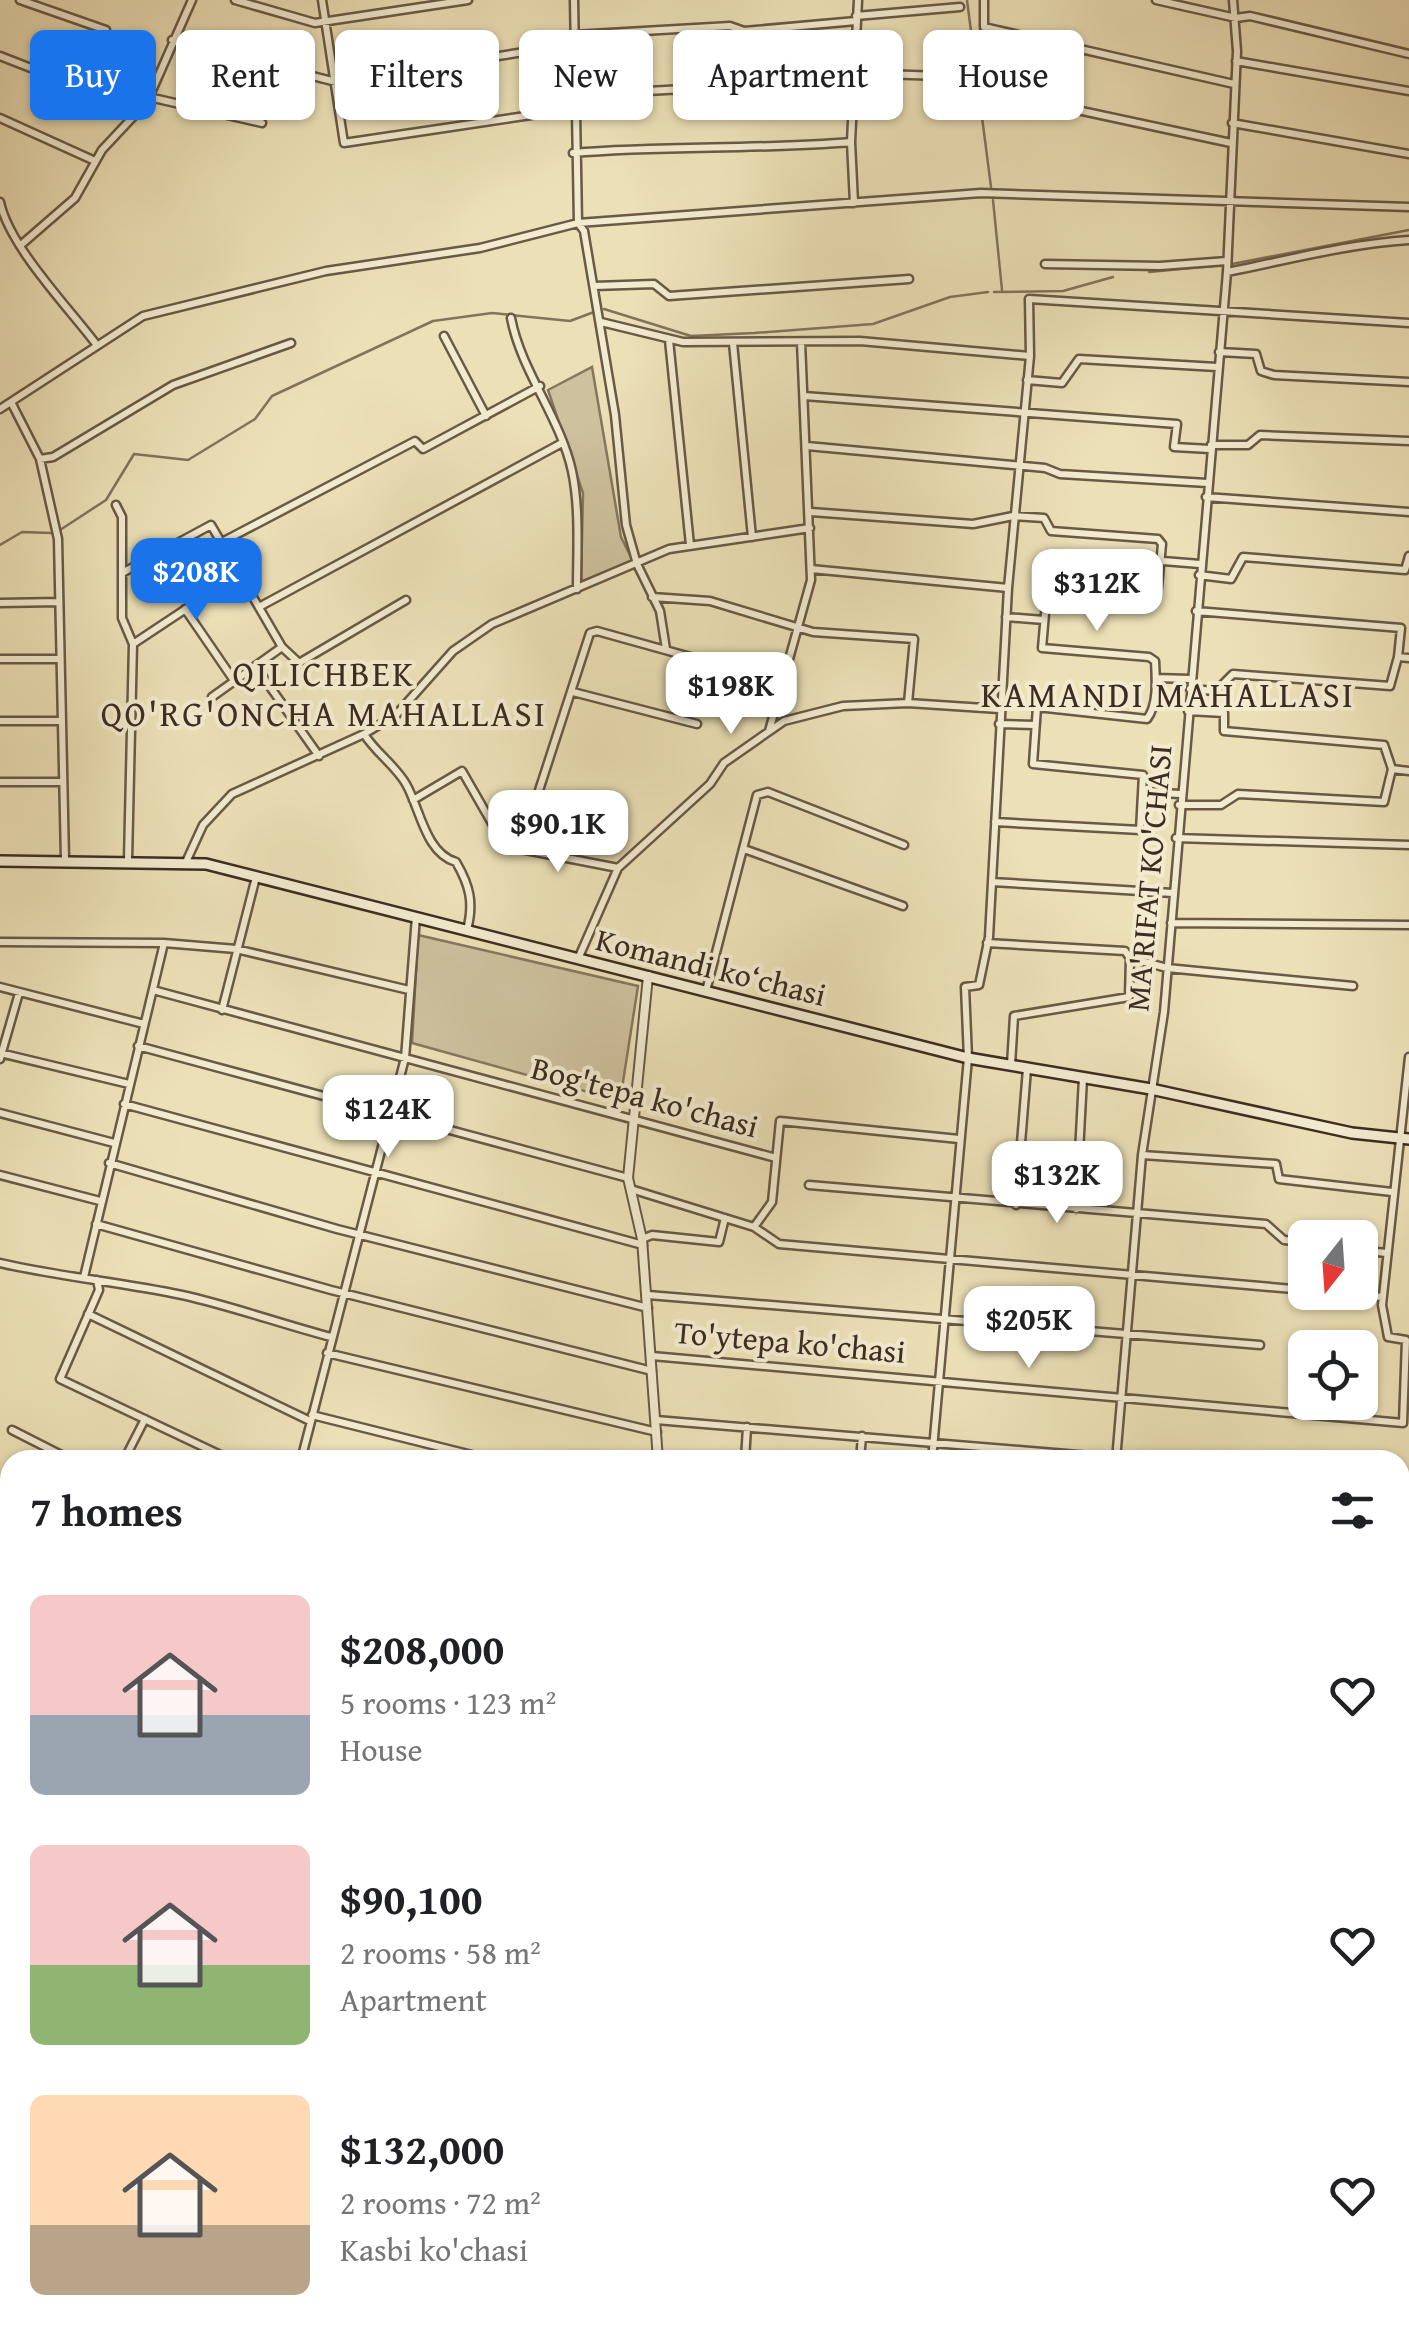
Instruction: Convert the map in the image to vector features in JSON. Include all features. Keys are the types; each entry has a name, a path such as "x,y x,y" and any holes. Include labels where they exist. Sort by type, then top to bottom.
{"main road":[{"name":"Komandi ko‘chasi","path":"0,861 186,862 256,876 968,1058 1405,1139"}],"street":[{"path":"20,0 106,30"},
{"path":"156,80 192,0"},
{"path":"235,0 325,23 468,0"},
{"path":"322,0 335,77"},
{"path":"574,0 574,30"},
{"path":"856,30 858,0"},
{"path":"984,0 984,26 1235,84"},
{"path":"1156,0 1236,18 1250,16 1409,54"},
{"name":"MA'RIFAT KO'CHASI","path":"1117,1450 1142,1156 1167,968 1227,260 1236,61 1233,0"},
{"path":"653,33 730,26 744,30 960,7"},
{"path":"172,40 335,82"},
{"path":"0,56 30,68"},
{"path":"1236,61 1409,91"},
{"path":"156,99 262,123"},
{"path":"1084,112 1231,144"},
{"path":"0,118 95,161"},
{"path":"22,244 75,198 95,161 130,120"},
{"path":"341,120 344,144 496,120"},
{"path":"572,120 578,223 584,231 601,322 626,524 637,564 660,610 666,650"},
{"path":"852,120 854,203"},
{"path":"1232,123 1409,154"},
{"path":"573,153 693,144 792,148 851,142"},
{"path":"0,409 143,316 326,271 480,248 578,223 981,194 1409,208"},
{"path":"0,202 3,215 22,244 96,344"},
{"path":"1226,272 1310,257 1350,244 1409,240"},
{"path":"1045,264 1160,266 1227,260"},
{"path":"594,286 654,284 669,296 908,279"},
{"path":"933,1450 968,1058 966,987 979,985 987,943 1013,516 1030,356 1029,299 1409,323"},
{"path":"511,318 515,340 540,386 572,471 577,589"},
{"path":"601,322 669,340 860,341 1030,356"},
{"path":"444,336 486,416"},
{"path":"669,340 690,545"},
{"path":"769,732 810,569 811,512 800,342"},
{"path":"40,458 53,456 172,384 291,343"},
{"path":"733,343 752,537"},
{"path":"1219,352 1256,354 1261,372 1274,376 1409,382"},
{"path":"1027,380 1062,383 1079,359 1218,367"},
{"path":"222,542 415,441 422,449 540,386"},
{"path":"804,396 1177,424 1174,447 1248,445 1260,435 1409,440"},
{"path":"11,402 40,458 58,540 65,860"},
{"path":"259,607 562,444"},
{"path":"807,446 1019,466 1060,474 1207,483"},
{"path":"1206,497 1409,512"},
{"path":"116,505 122,517 122,618 132,644 128,860"},
{"path":"811,512 973,524 1013,516 1044,518 1051,531 1158,539 1163,561 1157,597 1047,591 1042,648 1150,657 1155,661 1156,678 1147,719 1037,707 1035,724 1033,764 1144,775 1140,830 995,822"},
{"path":"122,573 211,524 282,646 299,662 406,600"},
{"path":"186,862 203,825 232,794 319,756 396,715 466,641 492,624 690,545 810,528"},
{"path":"1199,575 1231,579 1243,557 1405,570 1409,556"},
{"path":"1163,561 1200,564"},
{"path":"810,569 1008,588"},
{"path":"132,644 240,573"},
{"path":"652,597 710,601 796,628 914,639 908,703"},
{"path":"0,603 59,602"},
{"path":"186,608 235,682"},
{"path":"1190,689 1216,691 1233,674 1390,686 1401,628 1196,611"},
{"path":"1006,617 1045,620"},
{"path":"520,849 590,634 598,631 780,682"},
{"path":"212,698 282,646"},
{"path":"1398,657 1409,658"},
{"path":"0,659 60,660"},
{"path":"256,667 319,756"},
{"path":"1156,678 1190,679"},
{"path":"574,692 697,724"},
{"path":"578,958 618,868 710,784 724,763 784,721 808,714 908,703 1000,708"},
{"path":"1179,805 1222,805 1238,794 1384,802 1392,769 1384,745 1224,731 1224,713 1188,711"},
{"path":"0,721 61,722"},
{"path":"999,724 1035,724"},
{"path":"364,734 405,782 427,834 448,860 456,862 468,884 472,909 467,930"},
{"path":"1392,769 1409,772"},
{"path":"414,800 462,771 505,846 618,868"},
{"path":"0,782 63,782"},
{"path":"706,991 757,795 768,792 904,845"},
{"path":"1145,792 1180,794"},
{"path":"1176,838 1409,845"},
{"path":"744,849 903,906"},
{"path":"222,1010 256,876"},
{"path":"992,882 1173,893"},
{"path":"303,1450 405,1058 416,918"},
{"path":"1171,923 1409,925"},
{"path":"0,942 164,943 236,949 409,990"},
{"path":"84,1277 164,943"},
{"path":"987,943 1126,951 1130,958 1128,998 1014,1016 1011,1066"},
{"path":"1130,958 1167,968 1354,986"},
{"path":"648,976 628,1178 634,1190 643,1242 658,1450"},
{"path":"0,987 144,1024"},
{"name":"Bog'tepa ko'chasi","path":"153,990 776,1158"},
{"path":"19,993 1,1055 129,1084"},
{"path":"138,1046 628,1178"},
{"path":"1378,1298 1382,1298 1392,1192 1405,1139 1409,1057"},
{"path":"1016,1205 1027,1069"},
{"path":"1076,1209 1083,1077"},
{"path":"124,1104 373,1174 643,1242"},
{"path":"0,1114 114,1143"},
{"path":"754,1228 772,1202 780,1121 959,1139"},
{"path":"1142,1156 1276,1164 1278,1179 1392,1192"},
{"path":"109,1163 357,1234 649,1308"},
{"path":"0,1175 100,1201"},
{"path":"809,1185 1266,1224 1288,1240"},
{"path":"634,1190 754,1228 778,1244 1288,1289"},
{"path":"643,1242 652,1235 720,1242 725,1218"},
{"path":"96,1224 653,1372"},
{"path":"1378,1253 1386,1254"},
{"path":"0,1263 66,1278 84,1277 185,1295 331,1337"},
{"path":"97,1280 99,1290 60,1379 210,1450"},
{"path":"648,1296 1260,1345"},
{"name":"To'ytepa ko'chasi","path":"652,1356 1403,1423 1406,1340 1388,1337 1382,1298"},
{"path":"88,1314 311,1418 449,1450"},
{"path":"328,1352 657,1432"},
{"path":"129,1450 146,1419"},
{"path":"656,1420 1020,1450"},
{"path":"746,1450 747,1427"},
{"path":"12,1430 51,1450"},
{"path":"861,1450 862,1436"},
{"path":"984,2342 1008,2342"}],"shaded area":[{"path":"592,367 621,537 633,561 581,582 583,493 548,390"},
{"path":"418,935 638,986 620,1101 412,1043"}],"waterway":[{"path":"967,0 991,187"},
{"path":"993,200 1002,290"},
{"path":"1232,264 1409,230"},
{"path":"1149,272 1223,265"},
{"path":"994,292 1063,291 1113,277"},
{"path":"604,309 691,336 873,324 950,297 988,292"},
{"path":"60,530 106,500 134,454 188,460 255,419 272,396 433,321 492,313 570,321 594,312"},
{"path":"0,545 22,532 52,533"}],"district":[{"name":"QILICHBEK QO'RG'ONCHA MAHALLASI","path":"324,694"},
{"name":"KAMANDI MAHALLASI","path":"1168,695"}]}
